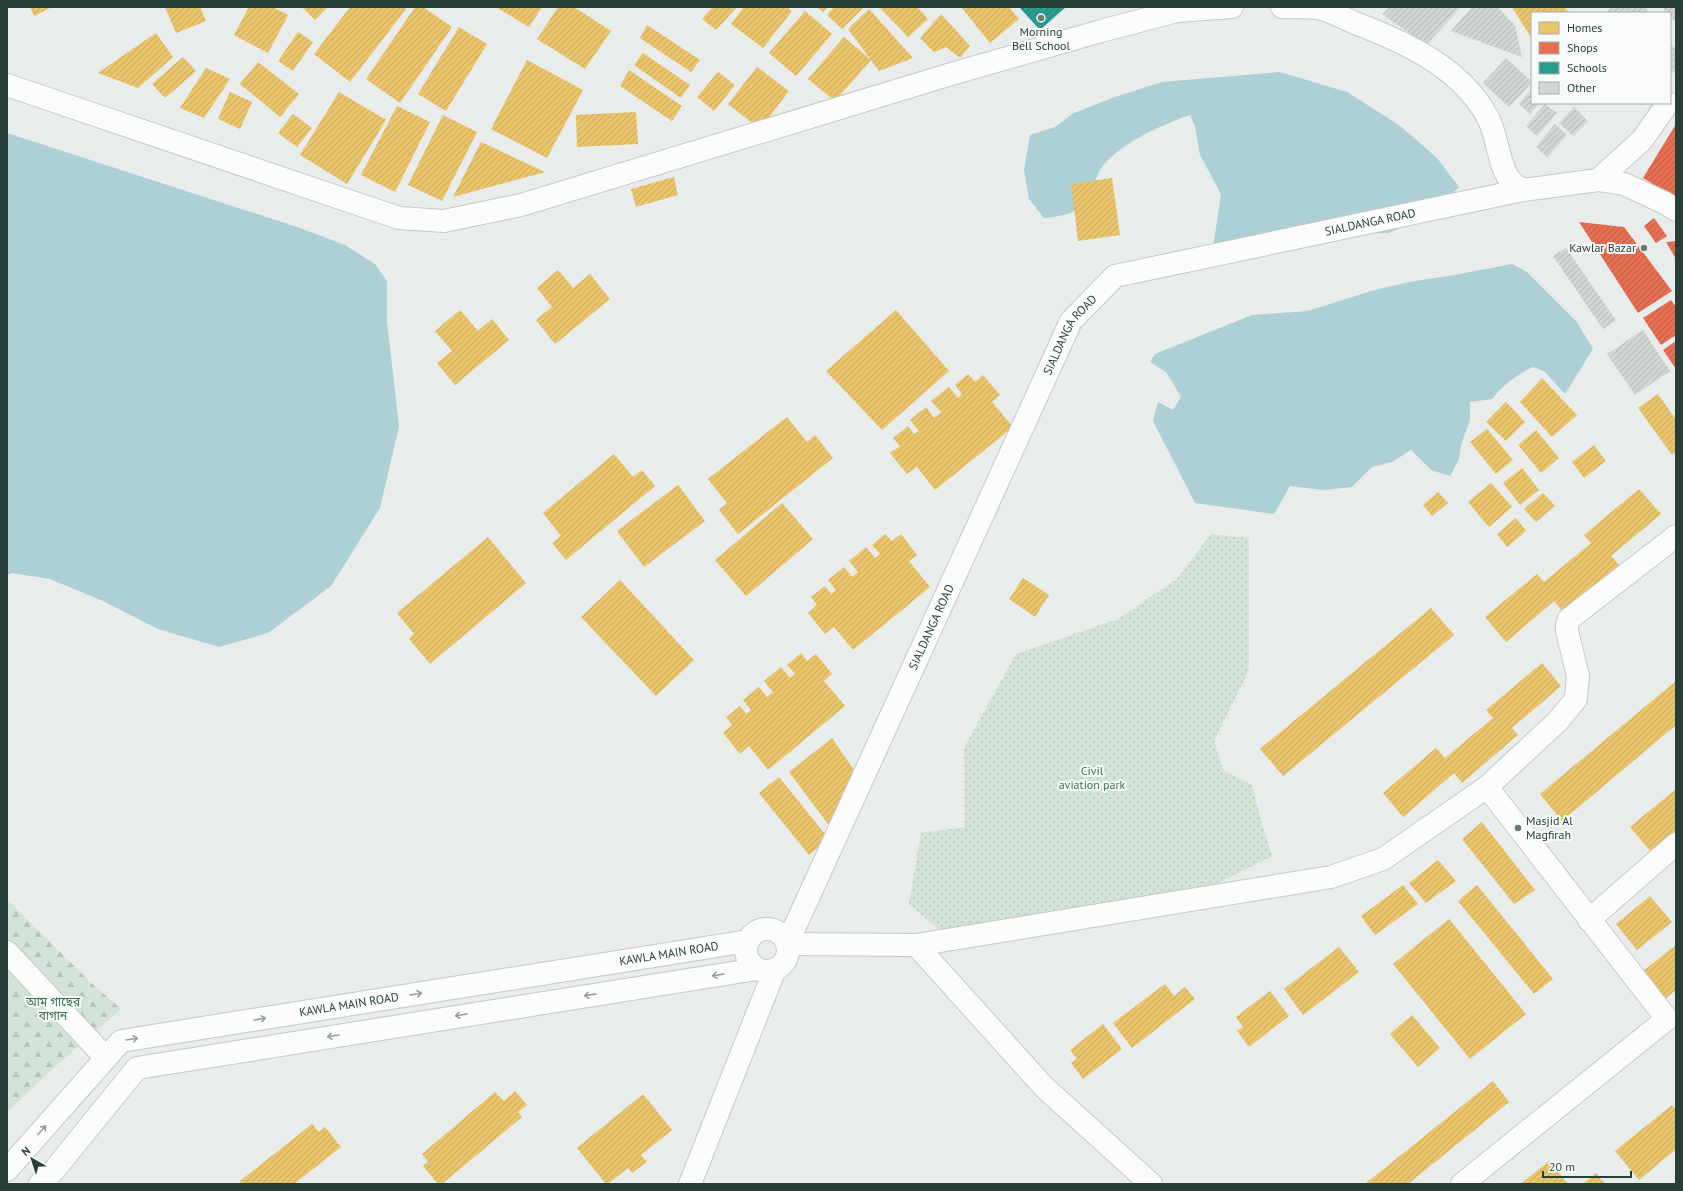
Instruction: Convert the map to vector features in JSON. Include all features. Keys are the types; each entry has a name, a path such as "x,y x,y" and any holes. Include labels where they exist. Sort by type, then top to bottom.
{"street":[{"path":"7,85 399,218 444,221 522,205 948,75 1177,9 1232,7"},
{"path":"1282,7 1321,9 1394,38 1436,63 1457,78 1474,96 1488,116 1497,140 1504,171 1510,181 1523,190"},
{"path":"1598,180 1642,140 1667,104"},
{"name":"SIALDANGA ROAD","path":"787,944 1071,322 1115,276 1523,190 1598,180 1624,184 1676,210"},
{"path":"40,1184 55,1169 137,1068 766,969 784,962 788,950 787,944 916,945 1331,877 1383,859 1487,787 1558,721 1576,699 1578,676 1567,631 1569,619 1676,536"},
{"path":"1462,1184 1672,1016 1589,920 1487,787"},
{"path":"1589,920 1676,844"},
{"name":"KAWLA MAIN ROAD","path":"7,1170 121,1041 748,941 758,931 772,930 778,933 787,944"},
{"path":"748,941 746,954 752,965 766,969"},
{"path":"916,945 1044,1087 1151,1184"},
{"path":"7,952 106,1058"},
{"path":"690,1184 766,969"}],"green space":[{"name":"Civil aviation park","path":"1211,534 1249,538 1249,670 1214,741 1223,770 1252,785 1272,856 1206,889 940,930 909,904 921,833 965,827 964,748 1016,654 1118,619 1177,579"},
{"name":"আম গাছের বাগান","path":"7,899 89,981 121,1009 47,1074 7,1112"}],"water":[{"path":"1280,72 1347,92 1399,125 1437,158 1459,187 1434,212 1389,233 1332,234 1213,248 1221,194 1200,155 1195,126 1190,115 1144,134 1123,147 1102,166 1086,198 1078,209 1065,215 1044,218 1029,199 1024,169 1030,135 1055,127 1072,114 1112,98 1162,82"},
{"path":"7,133 300,228 345,245 375,264 387,281 387,322 399,426 380,508 331,586 268,633 219,647 158,629 103,601 50,579 12,573 7,575"},
{"path":"1512,264 1527,272 1577,322 1593,349 1565,394 1544,371 1533,367 1511,380 1492,399 1470,402 1470,420 1461,445 1459,459 1450,476 1431,470 1411,450 1392,462 1372,467 1352,487 1323,490 1290,486 1274,514 1195,503 1153,421 1158,402 1173,410 1181,397 1166,372 1150,362 1155,354 1252,315 1308,311 1371,291 1409,282"}],"building: Homes":[{"path":"30,7 52,7 34,16"},
{"path":"165,7 200,7 206,21 176,33"},
{"path":"249,7 273,7 288,15 268,53 234,35"},
{"path":"302,7 328,7 315,20"},
{"path":"350,7 403,7 406,9 350,82 314,54"},
{"path":"415,7 423,7 452,27 400,103 366,79"},
{"path":"496,7 542,7 529,27"},
{"path":"558,7 574,7 611,31 585,69 537,39"},
{"path":"713,7 737,7 716,30 702,19"},
{"path":"744,7 787,7 792,11 763,48 731,24"},
{"path":"817,7 828,7 823,12"},
{"path":"834,7 864,7 842,29 827,15"},
{"path":"879,7 917,7 928,19 908,37"},
{"path":"961,7 1009,7 1019,19 990,43"},
{"path":"1512,7 1565,7 1568,12 1531,12 1530,36"},
{"path":"869,9 913,58 879,71 848,29"},
{"path":"805,11 832,34 796,76 769,53"},
{"path":"941,14 970,46 960,58 946,47 934,52 920,38"},
{"path":"647,25 700,60 691,72 640,38"},
{"path":"459,27 487,44 446,111 418,94"},
{"path":"298,32 313,42 293,71 278,61"},
{"path":"156,33 173,57 138,88 98,73"},
{"path":"844,37 871,60 835,101 808,79"},
{"path":"643,53 690,85 681,98 634,65"},
{"path":"183,57 196,71 165,98 152,84"},
{"path":"527,60 583,90 547,158 491,129"},
{"path":"258,62 299,94 280,117 240,84"},
{"path":"757,67 789,91 760,129 728,104"},
{"path":"206,68 230,79 204,118 180,108"},
{"path":"629,70 682,106 672,121 620,86"},
{"path":"718,72 735,85 714,111 697,97"},
{"path":"230,92 252,102 240,129 218,119"},
{"path":"339,92 386,120 347,184 300,155"},
{"path":"397,106 430,122 395,192 361,175"},
{"path":"636,112 638,144 577,147 576,115"},
{"path":"293,114 312,128 297,147 278,133"},
{"path":"443,115 477,132 442,201 408,185"},
{"path":"481,142 545,172 453,197"},
{"path":"674,177 678,195 636,207 631,189"},
{"path":"1112,178 1120,235 1078,241 1071,184"},
{"path":"558,270 573,288 590,274 610,299 555,344 536,320 552,307 537,288"},
{"path":"460,310 478,331 492,319 509,340 455,385 437,363 452,351 435,331"},
{"path":"896,310 949,371 882,430 826,371"},
{"path":"968,374 975,382 983,375 1000,395 992,402 1013,427 935,490 917,467 907,474 890,453 900,446 893,438 908,426 914,434 919,431 910,420 926,407 934,418 941,412 931,401 949,387 958,398 962,394 955,385"},
{"path":"1542,378 1577,415 1552,437 1520,402"},
{"path":"1658,394 1676,420 1676,452 1672,455 1638,408"},
{"path":"1506,402 1525,422 1506,441 1486,422"},
{"path":"787,417 807,442 815,435 833,458 738,534 719,510 727,503 708,479"},
{"path":"1487,429 1513,460 1496,474 1470,442"},
{"path":"1536,430 1559,458 1541,473 1518,445"},
{"path":"1594,445 1606,461 1584,478 1572,462"},
{"path":"614,454 633,477 642,470 655,486 566,560 552,543 561,536 543,513"},
{"path":"1522,468 1539,490 1520,505 1503,483"},
{"path":"1491,483 1512,507 1489,527 1468,502"},
{"path":"678,485 705,521 644,567 617,531"},
{"path":"1639,489 1661,514 1611,556 1619,565 1563,612 1554,601 1506,642 1485,617 1537,574 1544,582 1591,543 1584,535"},
{"path":"1438,492 1448,503 1432,516 1423,505"},
{"path":"1543,493 1555,506 1536,522 1524,509"},
{"path":"782,503 813,539 746,596 715,560"},
{"path":"1516,518 1526,531 1507,547 1497,534"},
{"path":"885,534 892,541 901,534 917,555 909,561 930,587 853,650 834,627 825,634 808,613 817,605 811,597 825,586 831,594 836,590 828,580 844,567 852,577 858,572 849,561 866,547 875,558 880,554 872,545"},
{"path":"488,537 526,583 430,664 409,639 414,634 397,613"},
{"path":"1023,578 1049,595 1035,617 1009,599"},
{"path":"620,580 694,660 656,696 581,617"},
{"path":"1431,608 1454,635 1283,776 1260,749"},
{"path":"801,653 807,661 816,654 832,674 824,681 845,706 768,770 749,746 740,754 723,733 732,725 726,717 740,706 746,714 751,710 743,700 759,687 767,697 773,692 764,681 781,667 790,678 795,674 787,665"},
{"path":"1542,663 1561,686 1512,728 1518,735 1462,783 1454,773 1403,817 1383,793 1436,748 1445,758 1493,718 1486,710"},
{"path":"1676,681 1676,725 1562,821 1540,794"},
{"path":"832,738 856,773 828,824 789,772"},
{"path":"779,777 829,839 809,855 759,793"},
{"path":"1676,789 1676,832 1651,852 1630,827"},
{"path":"1482,822 1535,890 1514,904 1462,839"},
{"path":"1438,860 1456,881 1426,903 1409,883"},
{"path":"1403,885 1418,904 1375,935 1361,916"},
{"path":"1477,885 1553,979 1534,994 1458,901"},
{"path":"1650,896 1672,922 1637,950 1616,924"},
{"path":"1449,919 1526,1014 1470,1059 1393,964"},
{"path":"1676,945 1676,990 1665,999 1642,972"},
{"path":"1339,947 1359,972 1303,1015 1284,989"},
{"path":"1165,984 1174,996 1185,987 1195,999 1132,1048 1113,1023"},
{"path":"1270,991 1289,1016 1249,1047 1237,1031 1243,1027 1236,1017"},
{"path":"1412,1015 1440,1048 1418,1067 1390,1034"},
{"path":"1103,1024 1122,1049 1083,1079 1071,1063 1077,1059 1070,1050"},
{"path":"1493,1081 1509,1102 1408,1184 1365,1184"},
{"path":"515,1091 527,1105 518,1112 522,1117 442,1184 438,1184 423,1166 428,1162 422,1154 495,1092 504,1101"},
{"path":"643,1094 672,1130 641,1155 647,1162 632,1173 628,1168 606,1184 577,1148"},
{"path":"1672,1105 1676,1110 1676,1149 1639,1180 1615,1151"},
{"path":"312,1124 319,1132 325,1127 341,1147 294,1184 242,1184 240,1181"},
{"path":"1549,1161 1568,1184 1521,1184"},
{"path":"1596,1173 1605,1184 1583,1184"}],"building: Shops":[{"path":"1676,124 1676,198 1643,178"},
{"path":"1654,218 1667,236 1656,243 1644,226"},
{"path":"1579,222 1624,227 1672,291 1638,313"},
{"path":"1676,241 1676,259 1666,242"},
{"path":"1671,300 1676,307 1676,335 1661,345 1643,318"},
{"path":"1676,341 1676,369 1663,350"}],"building: Schools":[{"name":"Morning Bell School","path":"1019,7 1066,7 1040,30"}],"building: Other":[{"path":"1389,7 1461,7 1426,45 1382,14"},
{"path":"1472,7 1498,7 1515,26 1522,57 1451,31"},
{"path":"1613,7 1645,7 1648,12 1606,12"},
{"path":"1662,7 1676,7 1676,19 1673,20 1671,18 1671,12 1666,12"},
{"path":"1671,43 1676,50 1676,70 1671,74"},
{"path":"1506,58 1531,81 1531,83 1509,107 1483,83"},
{"path":"1531,89 1531,104 1539,104 1530,114 1519,104"},
{"path":"1545,104 1557,113 1537,136 1526,126"},
{"path":"1574,107 1588,121 1573,136 1559,123"},
{"path":"1555,124 1567,135 1547,157 1536,147"},
{"path":"1566,248 1616,320 1603,329 1553,256"},
{"path":"1643,330 1670,371 1635,395 1607,354"}],"place":[{"name":"Morning Bell School","path":"1041,18"},
{"name":"Kawlar Bazar","path":"1644,248"},
{"name":"Masjid Al Magfirah","path":"1518,828"}]}
